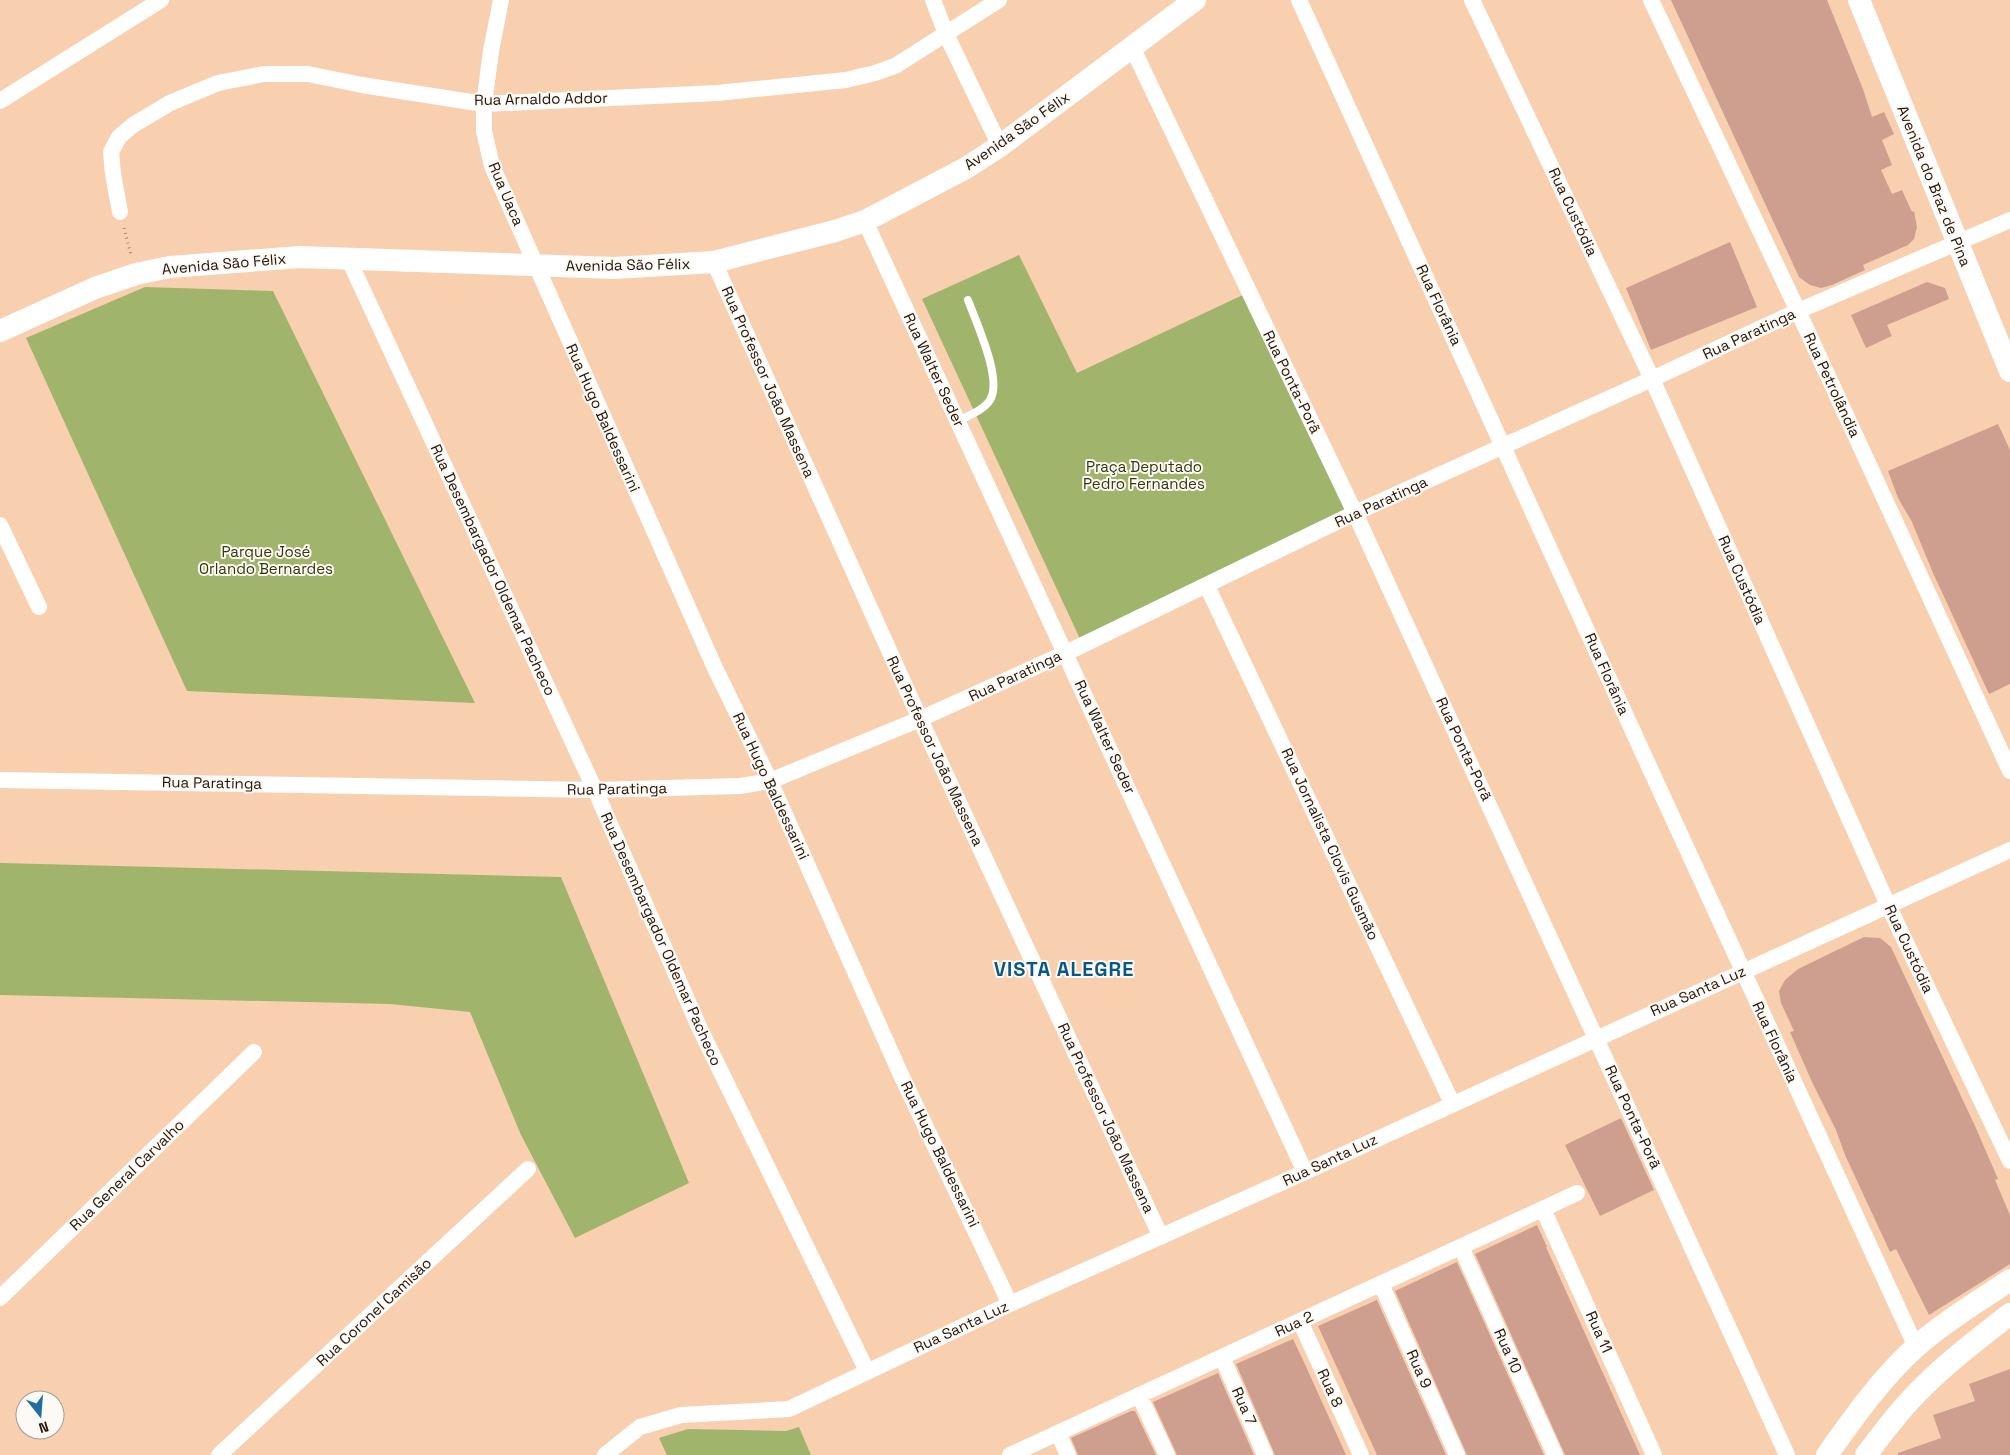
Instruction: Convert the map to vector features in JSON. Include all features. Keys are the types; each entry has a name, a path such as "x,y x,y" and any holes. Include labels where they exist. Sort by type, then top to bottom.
{"street":[{"path":"0,101 161,0"},
{"name":"Rua Uaca","path":"501,0 491,51 484,104 484,131 492,166 537,266"},
{"path":"933,0 946,34 1000,146"},
{"name":"Rua Arnaldo Addor","path":"120,212 111,152 119,137 133,125 170,103 218,83 264,74 308,74 362,85 484,104 717,93 846,80 875,74 895,66 999,0"},
{"name":"Avenida São Félix","path":"0,330 95,288 136,274 170,266 300,257 614,268 714,262 835,231 865,221 966,168 1000,146 1195,0"},
{"name":"Rua Florânia","path":"1299,0 1742,971 1916,1347"},
{"name":"Rua Custódia","path":"1472,0 1652,380 1888,906 2010,1161"},
{"name":"Rua Petrolândia","path":"1651,0 1798,311 2010,771"},
{"name":"Avenida do Braz de Pina","path":"1859,0 2010,370"},
{"name":"Rua Ponta-Porã","path":"1132,47 1355,513 1597,1037 1787,1455"},
{"name":"Rua Paratinga","path":"0,780 595,790 740,786 770,781 920,720 1207,586 1355,513 1652,380 1798,311 2010,220"},
{"name":"Rua Walter Seder","path":"865,221 1305,1172"},
{"name":"Rua Desembargador Oldemar Pacheco","path":"348,258 595,790 700,1029 867,1371"},
{"name":"Rua Professor João Massena","path":"714,262 920,720 1161,1237"},
{"name":"Rua Hugo Baldessarini","path":"537,266 658,543 715,668 770,781 901,1075 1010,1304"},
{"path":"0,525 39,608"},
{"name":"Rua Jornalista Clovis Gusmão","path":"1207,586 1452,1103"},
{"name":"Rua Santa Luz","path":"604,1455 640,1427 681,1415 789,1409 1010,1304 1305,1172 1452,1103 2010,850"},
{"name":"Rua General Carvalho","path":"0,1298 254,1052"},
{"name":"Rua Coronel Camisão","path":"219,1455 528,1169"},
{"name":"Rua 2","path":"1010,1455 1577,1193"},
{"name":"Rua 11","path":"1543,1209 1654,1455"},
{"name":"Rua 10","path":"1461,1247 1555,1455"},
{"path":"1827,1455 1858,1412 1916,1347 2010,1280"},
{"name":"Rua 9","path":"1381,1284 1457,1455"},
{"path":"1866,1455 1917,1393 1954,1358 2010,1314"},
{"name":"Rua 8","path":"1300,1321 1361,1455"},
{"name":"Rua 7","path":"1222,1357 1265,1455"},
{"path":"1139,1395 1168,1455"},
{"path":"1058,1433 1068,1455"}],"lane":[{"path":"958,421 980,410 990,400 995,386 994,372 968,300"}],"path":[{"path":"120,212 136,274"}],"green space":[{"name":"Praça Deputado Pedro Fernandes","path":"1019,255 1077,373 1247,293 1348,511 1081,641 922,299"},
{"name":"Parque José Orlando Bernardes","path":"145,287 273,291 475,703 187,691 26,338"},
{"path":"0,863 561,877 689,1183 575,1238 521,1135 470,1012 390,1004 0,995"},
{"path":"799,1427 811,1455 667,1455 659,1438 688,1429 786,1431"}],"building":[{"path":"1671,0 1827,0 1863,89 1872,117 1884,112 1894,134 1882,140 1892,165 1881,170 1892,194 1902,190 1912,212 1914,211 1917,227 1914,239 1908,245 1863,265 1865,270 1832,285 1821,288 1810,285 1799,277"},
{"path":"1730,242 1757,307 1651,350 1626,288"},
{"path":"1927,282 1945,288 1949,299 1887,325 1892,336 1866,348 1851,315"},
{"path":"1998,424 2010,450 2010,684 1989,694 1933,573 1912,522 1898,498 1888,471"},
{"path":"1864,937 1880,938 1891,947 1975,1126 1998,1179 1995,1180 2010,1215 2010,1264 1929,1315 1896,1249 1890,1252 1790,1032 1794,1031 1781,1003 1779,991 1785,980 1798,969"},
{"path":"1621,1118 1654,1190 1600,1216 1565,1145"},
{"path":"1537,1225 1640,1455 1565,1455 1475,1254"},
{"path":"1457,1262 1544,1455 1467,1455 1395,1291"},
{"path":"1377,1300 1446,1455 1377,1455 1318,1326"},
{"path":"1293,1339 1346,1455 1275,1455 1236,1364"},
{"path":"2010,1369 2010,1455 1898,1455 1898,1453 1941,1438 1933,1415 1975,1401 1969,1384"},
{"path":"1218,1373 1254,1455 1177,1455 1153,1402"},
{"path":"1131,1411 1135,1411 1156,1455 1078,1455 1071,1438"}],"district":[{"name":"VISTA ALEGRE","path":"1064,969"}]}
